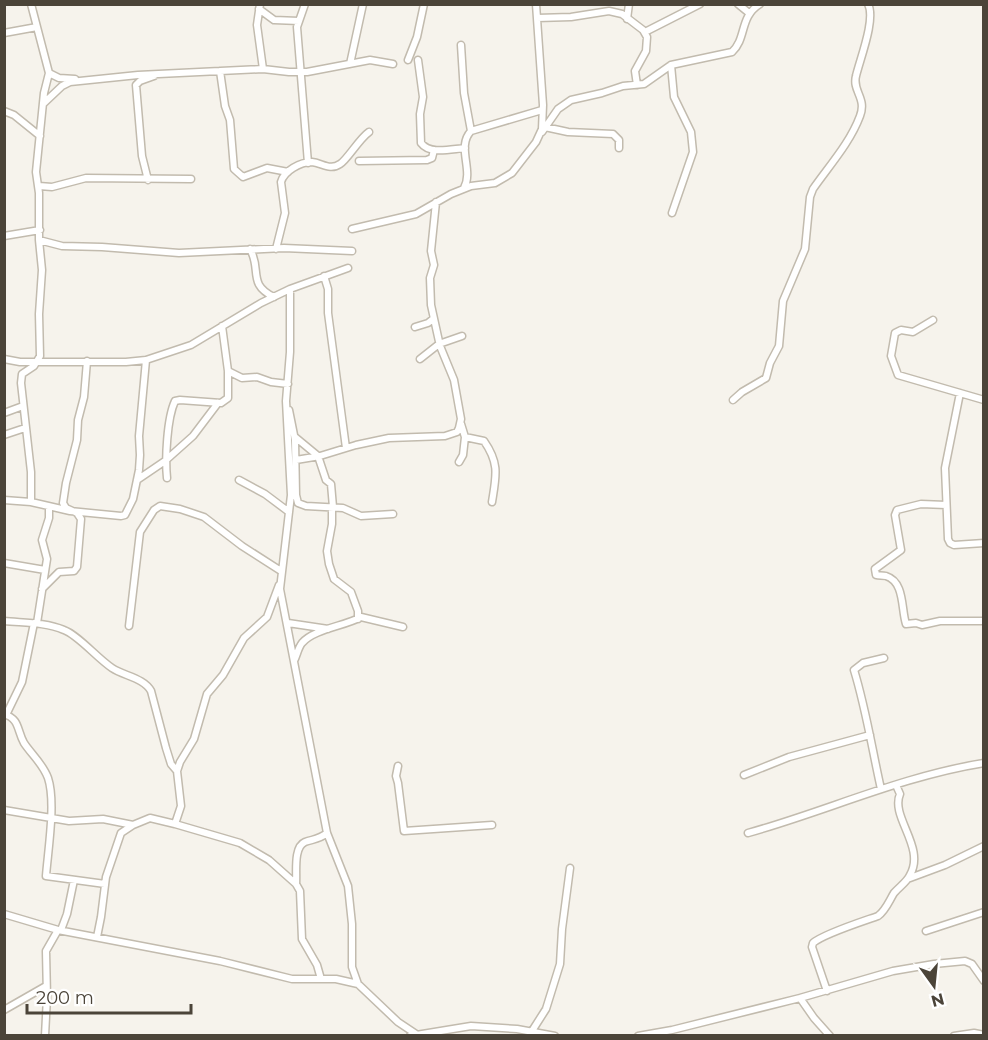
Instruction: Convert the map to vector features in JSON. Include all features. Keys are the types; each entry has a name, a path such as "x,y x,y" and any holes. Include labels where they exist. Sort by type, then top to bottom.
{"street":[{"path":"31,4 49,73 36,172 39,186 39,240 42,270 39,314 40,345 38,362 21,376 31,472 31,502"},
{"path":"305,4 297,27 308,163"},
{"path":"351,64 363,4"},
{"path":"408,60 417,38 424,4"},
{"path":"536,4 542,110 541,135"},
{"path":"627,19 629,4"},
{"path":"645,32 699,4"},
{"path":"738,4 748,13"},
{"path":"352,229 416,214 464,188 487,186 507,177 541,135 558,109 571,100 623,86 646,83 671,65 732,52 738,46 748,13 760,4"},
{"path":"732,400 767,375 780,341 783,301 805,249 810,197 813,189 845,144 860,115 863,100 855,78 871,15 868,4"},
{"path":"259,7 274,20 299,21"},
{"path":"259,7 257,25 263,69"},
{"path":"537,18 571,17 609,11 622,14 645,32 648,45 635,71 637,85"},
{"path":"4,33 37,27"},
{"path":"461,45 464,93 471,131"},
{"path":"44,103 62,86 70,82 160,74 263,69 300,72 374,60 393,64"},
{"path":"418,60 423,97 419,127 420,143 425,148 435,150 465,148"},
{"path":"671,65 674,97 690,128 693,152 672,213"},
{"path":"220,71 225,106 230,120 234,170 240,177 267,168 288,172"},
{"path":"49,73 59,78 109,78"},
{"path":"148,180 142,156 136,85 140,81 160,74"},
{"path":"464,188 468,172 466,138 471,131 542,110"},
{"path":"4,111 14,115 40,136"},
{"path":"545,127 568,132 616,135 619,148"},
{"path":"276,249 285,213 281,180 296,166 313,162 329,167 340,164 369,132"},
{"path":"359,161 427,160 432,158 435,150"},
{"path":"39,186 52,187 86,178 104,180 120,177 131,180 191,179"},
{"path":"436,202 431,251 434,265 430,278 431,305 439,344 454,380 460,423 465,437 463,455 459,462"},
{"path":"4,236 40,230"},
{"path":"39,240 62,246 179,253 249,249 352,251"},
{"path":"249,249 255,260 257,282 261,289 274,297"},
{"path":"4,359 38,362 146,360 191,345 290,289 348,268"},
{"path":"324,276 328,289 328,313 346,448"},
{"path":"175,824 180,806 177,771 194,739 205,699 223,675 244,638 272,610 280,582 291,495 286,401 290,289"},
{"path":"415,327 433,319"},
{"path":"933,320 913,332 901,330 895,333 892,359 898,375 984,400"},
{"path":"137,480 165,461 193,436 218,403 228,398 228,370 222,326"},
{"path":"420,359 439,344 462,336"},
{"path":"87,362 77,440 63,503 70,511 123,516 133,499 137,480 146,360"},
{"path":"228,370 242,378 257,377 288,384"},
{"path":"960,393 945,468 948,538 950,543 964,545 984,543"},
{"path":"167,478 165,461 175,401 218,403"},
{"path":"286,401 295,437 298,503 306,506 343,508 361,516 393,514"},
{"path":"4,413 23,406"},
{"path":"296,459 318,456 389,438 446,436 457,432 460,423"},
{"path":"4,435 25,428"},
{"path":"295,437 318,456 326,480 331,484 332,525 327,551 329,564 334,579 351,592 358,611 358,619"},
{"path":"465,437 484,441 496,462 492,502"},
{"path":"239,480 265,494 289,512"},
{"path":"4,500 31,502 70,511 77,513 81,519 77,567 74,571 59,572 42,589"},
{"path":"946,505 921,504 897,510 901,550 875,569 876,575 887,576 896,584 902,595 906,624 984,621"},
{"path":"129,626 140,532 154,510 160,506 180,508 204,517 242,546 281,571"},
{"path":"49,507 49,518 42,540 47,559 35,623 22,682 5,714 19,726 23,742 41,765 49,780 50,818 46,876 105,884"},
{"path":"4,563 45,570"},
{"path":"280,582 293,662 327,833 348,886 352,924 352,967 358,984 413,1034 471,1026 500,1027 555,1035"},
{"path":"293,662 305,640 358,619 367,617 387,625 403,627"},
{"path":"4,621 35,623 68,631 112,669 147,686 151,691 165,748 171,764 177,771"},
{"path":"288,623 329,629"},
{"path":"881,789 854,670 863,663 884,658"},
{"path":"744,775 789,757 870,735"},
{"path":"748,833 896,784 984,763"},
{"path":"398,766 396,776 404,831 492,825"},
{"path":"896,784 900,794 897,800 904,827 913,846 914,864 909,878"},
{"path":"4,810 69,821 103,819 133,825"},
{"path":"97,937 102,917 105,884 121,833 150,818 240,843 269,860 296,884 300,891 302,939 317,965 321,979"},
{"path":"296,884 299,846 304,842 319,839 327,833"},
{"path":"827,991 812,947 813,943 822,937 878,916 898,888 916,874 945,865 984,846"},
{"path":"532,1032 546,1008 560,964 570,868"},
{"path":"45,1035 48,997 46,951 67,914 74,880"},
{"path":"926,931 984,912"},
{"path":"4,914 59,930 220,961 292,979 336,979 358,984"},
{"path":"638,1035 672,1030 800,998 893,971 957,960 972,964 984,981"},
{"path":"4,1010 46,986"},
{"path":"800,998 830,1035"},
{"path":"954,1035 974,1033 981,1035"}]}
